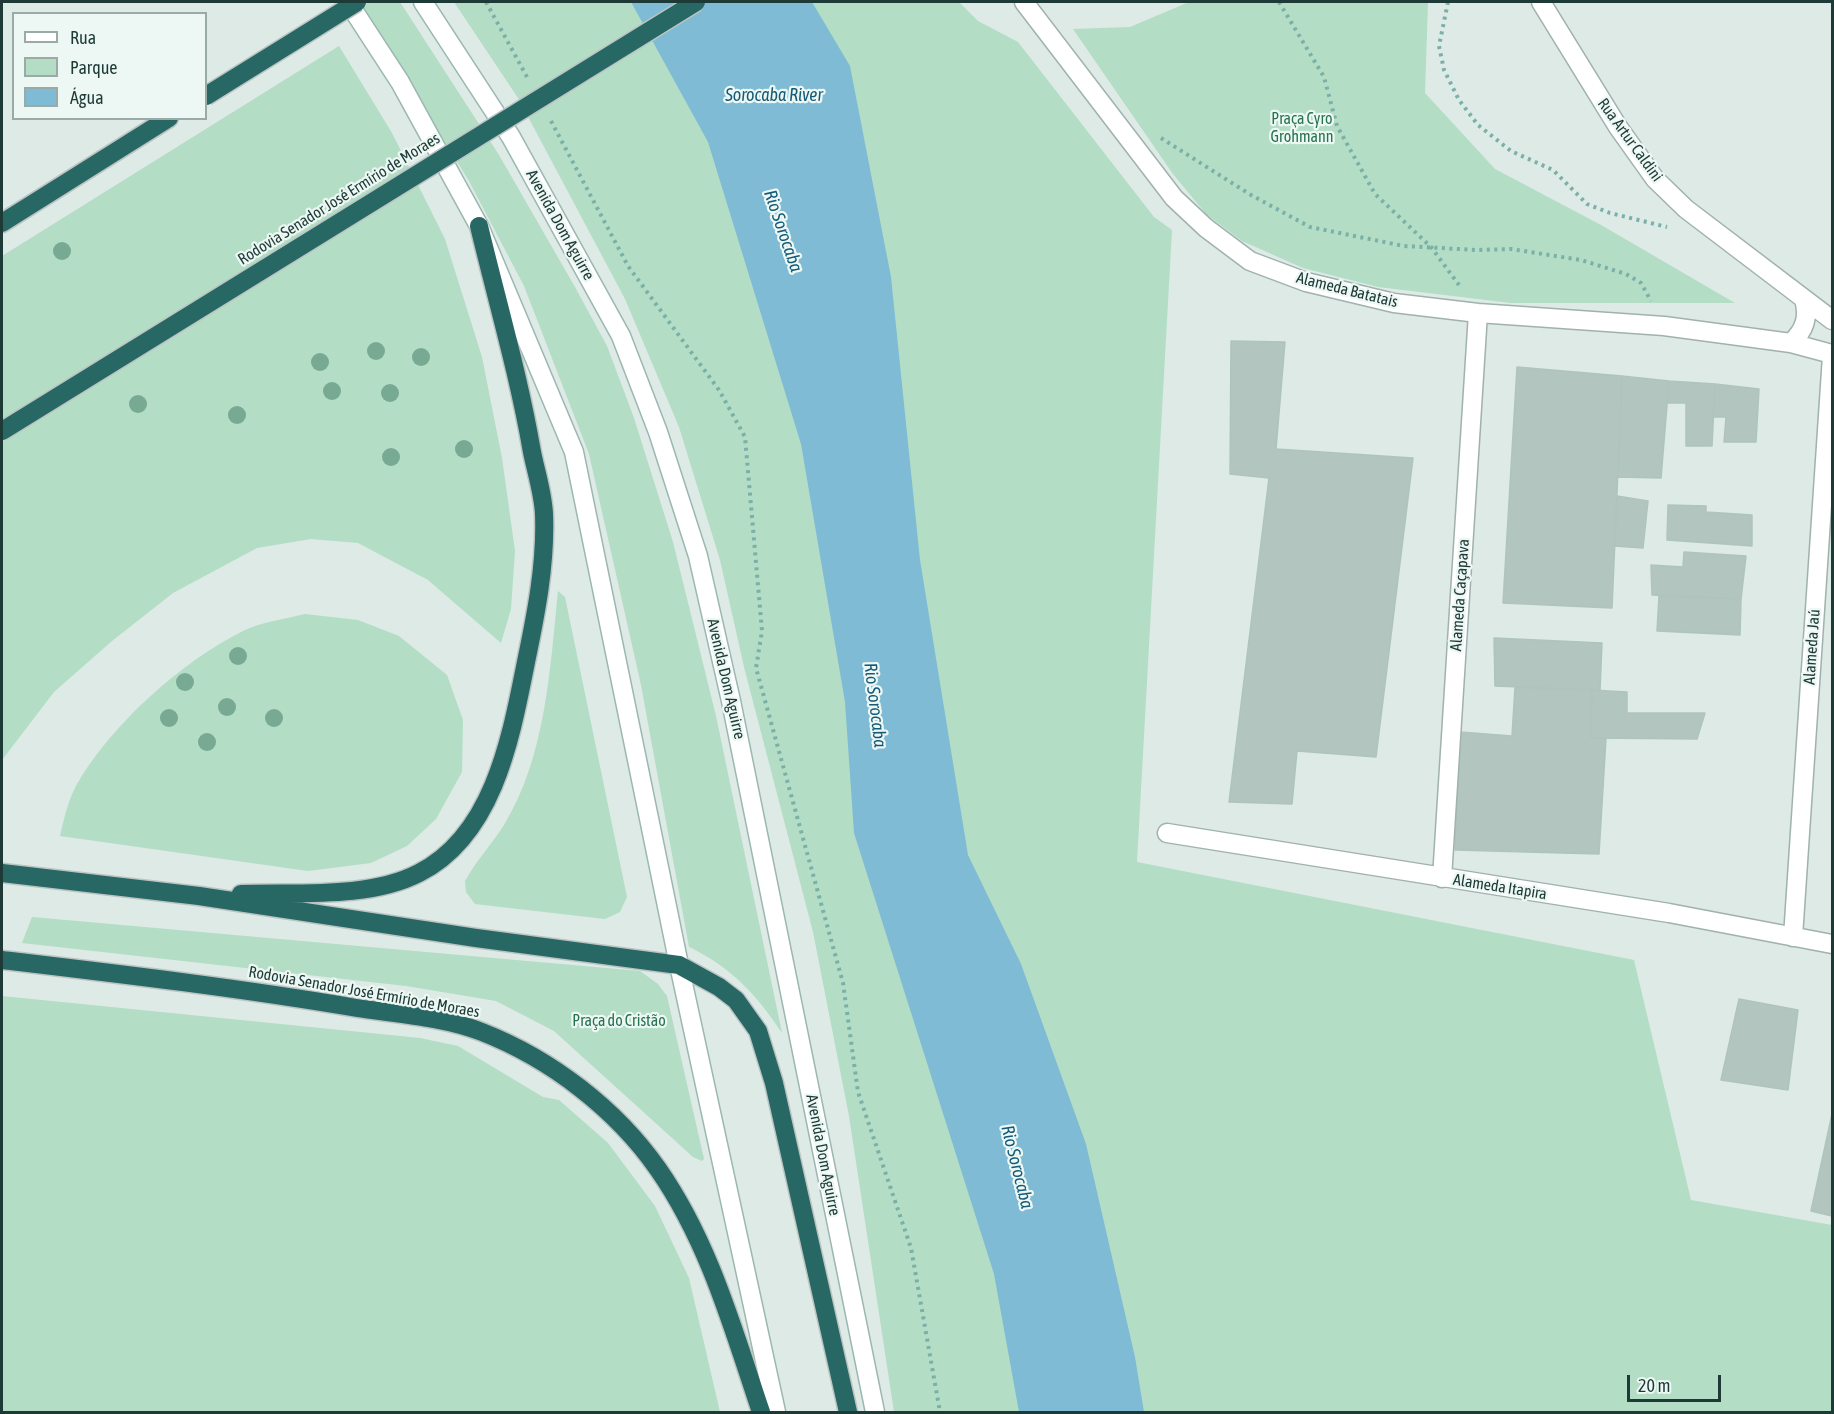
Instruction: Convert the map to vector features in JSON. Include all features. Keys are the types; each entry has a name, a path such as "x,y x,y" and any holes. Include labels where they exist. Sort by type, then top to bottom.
{"highway":[{"path":"207,95 357,2"},
{"name":"Rodovia Senador José Ermírio de Moraes","path":"2,431 696,2"},
{"path":"2,223 166,120"},
{"path":"199,896 364,890 392,885 442,860 461,840 487,798 511,739 540,598 544,513 528,427 479,226"},
{"path":"2,873 199,896 476,938 679,965 719,987 736,1000 758,1031 774,1083 848,1413"},
{"name":"Rodovia Senador José Ermírio de Moraes","path":"7,961 312,1000 448,1023 479,1031 526,1053 598,1101 645,1153 669,1185 711,1266 761,1413"}],"street":[{"path":"348,2 400,82 479,226 574,452 679,965 776,1413"},
{"name":"Avenida Dom Aguirre","path":"423,2 511,137 621,336 658,432 698,556 731,701 875,1413"},
{"name":"Alameda Batatais","path":"1024,2 1174,198 1206,228 1250,261 1306,282 1394,303 1478,313 1664,326 1791,343 1833,355"},
{"name":"Rua Artur Caldini","path":"1541,2 1618,127 1656,179 1686,209 1804,298 1831,323"},
{"path":"1791,343 1804,328 1807,309 1804,298"},
{"name":"Alameda Caçapava","path":"1442,878 1478,313"},
{"name":"Alameda Jaú","path":"1793,937 1833,355"},
{"name":"Alameda Itapira","path":"1167,834 1668,913 1833,944"}],"path":[{"path":"1279,2 1324,77 1337,126 1376,194 1431,247 1478,313"},
{"path":"1448,2 1439,46 1444,70 1460,100 1478,125 1511,151 1553,170 1587,204 1610,213 1675,229"},
{"path":"1155,134 1251,195 1310,227 1404,246 1477,250 1511,249 1581,260 1626,274 1641,283 1664,326"}],"green space":[{"path":"358,2 400,2 499,155 607,346 634,418 673,542 716,716 782,1033 763,1006 742,983 718,964 689,947 641,685 589,454 524,286 469,181"},
{"path":"454,2 959,2 978,21 1018,42 1154,217 1172,230 1137,862 1634,960 1691,1200 1832,1225 1832,1412 894,1412 849,1116 813,932 744,667 720,560 679,427 625,299 518,98"},
{"name":"Praça Cyro Grohmann","path":"1189,2 1428,2 1425,93 1495,169 1601,225 1735,303 1511,303 1378,287 1303,268 1242,241 1206,214 1173,174 1073,29 1130,27"},
{"path":"339,46 392,133 445,239 482,357 502,458 515,551 511,609 501,643 428,580 358,543 311,539 257,548 173,593 112,641 54,692 2,760 2,256"},
{"path":"558,591 565,597 627,897 620,912 605,919 475,904 466,892 465,881 504,825 529,770 544,711"},
{"path":"305,614 358,620 399,636 447,675 463,720 462,772 436,819 407,846 371,863 308,871 60,836 77,784 92,761 129,717 172,677 243,631"},
{"name":"Praça do Cristão","path":"32,917 640,971 658,984 667,996 704,1159 702,1161 693,1157 554,1031 496,1001 406,986 22,943"},
{"path":"2,996 420,1038 458,1046 543,1097 559,1100 608,1143 655,1206 689,1278 720,1412 2,1412"}],"water":[{"name":"Sorocaba River","path":"631,2 812,2 850,66 891,277 920,560 968,855 1021,964 1086,1144 1135,1357 1144,1412 1019,1412 994,1274 854,833 845,702 801,444 708,142"}],"building":[{"path":"1231,341 1285,342 1276,449 1413,458 1376,757 1297,751 1292,804 1229,802 1269,478 1230,474"},
{"path":"1517,367 1622,376 1612,608 1503,603"},
{"path":"1622,376 1669,381 1661,478 1618,477"},
{"path":"1669,381 1715,384 1712,446 1686,446 1686,403 1667,403"},
{"path":"1715,384 1759,389 1756,442 1724,442 1726,417 1713,417"},
{"path":"1617,496 1648,501 1643,548 1614,546"},
{"path":"1668,505 1706,506 1706,512 1752,515 1752,546 1667,540"},
{"path":"1684,552 1746,556 1741,599 1652,595 1651,565 1683,567"},
{"path":"1659,596 1741,599 1740,635 1657,631"},
{"path":"1494,638 1602,643 1600,690 1495,686"},
{"path":"1515,687 1592,690 1591,738 1606,738 1599,854 1455,850 1460,732 1512,736"},
{"path":"1592,690 1627,692 1627,713 1705,713 1697,739 1591,738"},
{"path":"1739,999 1798,1010 1788,1090 1721,1080"},
{"path":"1832,1114 1832,1216 1811,1211"}],"water label":[{"name":"Rio Sorocaba","path":"783,231"},
{"name":"Rio Sorocaba","path":"875,705"},
{"name":"Rio Sorocaba","path":"1017,1167"}]}
